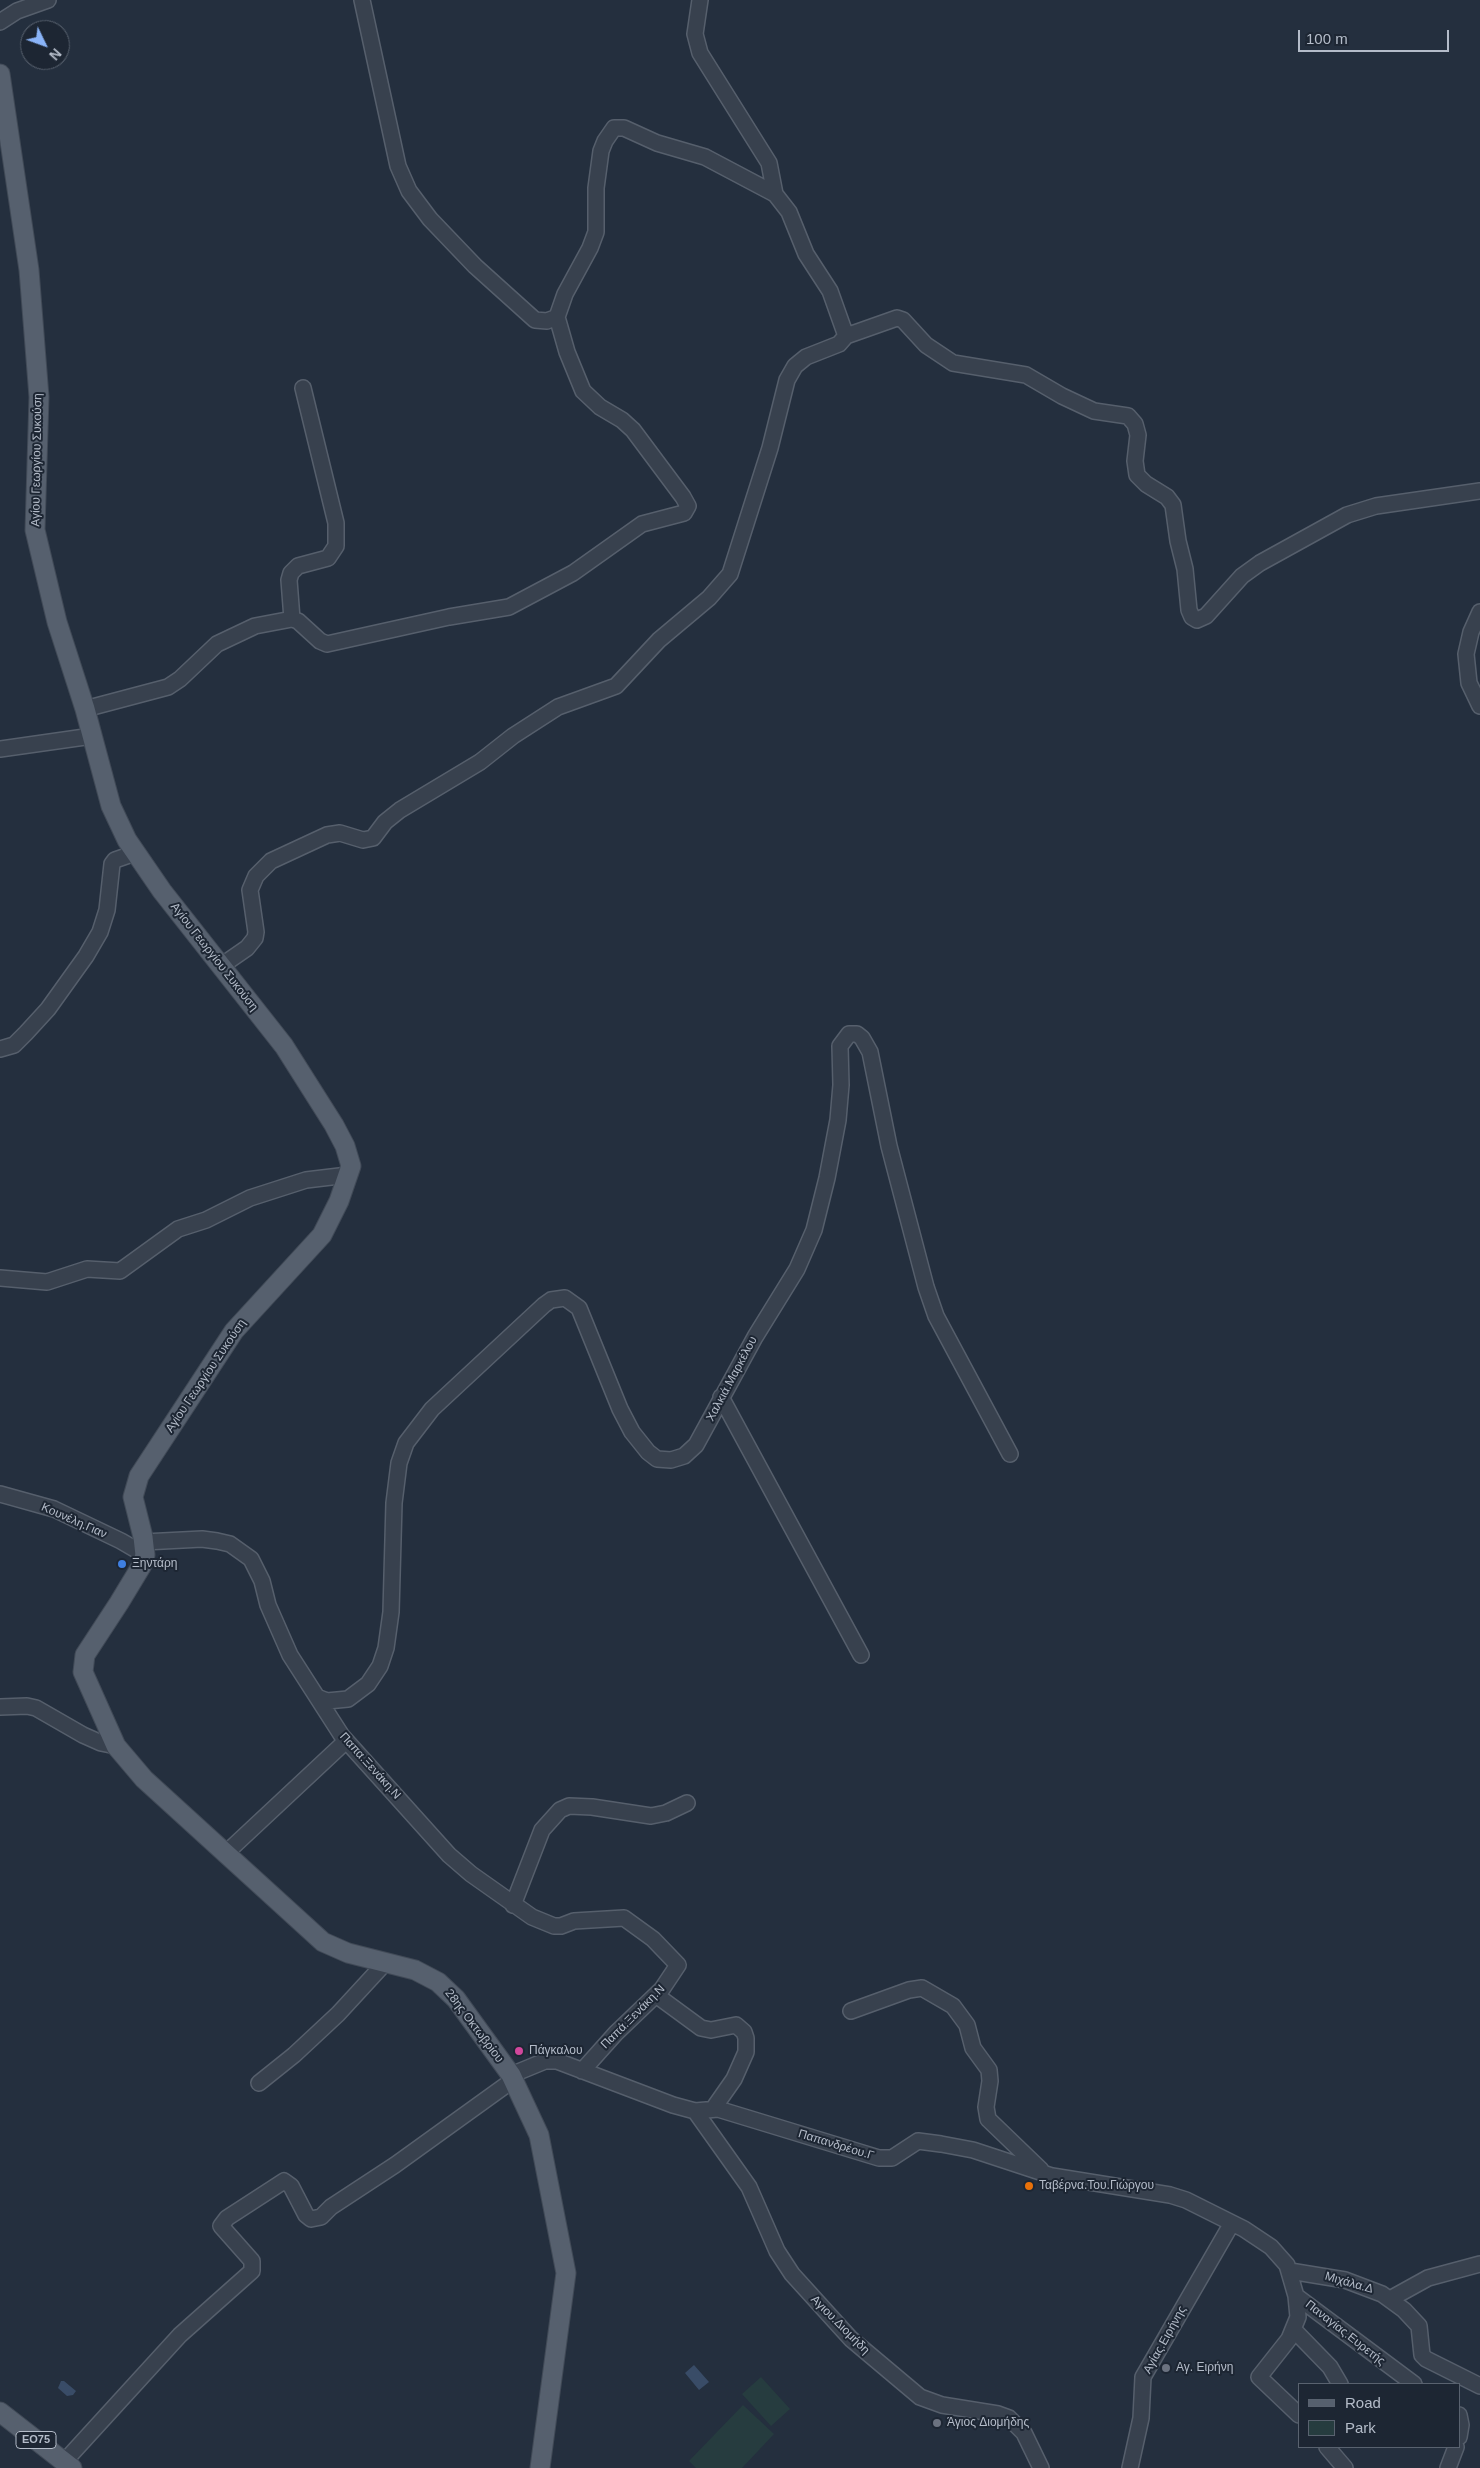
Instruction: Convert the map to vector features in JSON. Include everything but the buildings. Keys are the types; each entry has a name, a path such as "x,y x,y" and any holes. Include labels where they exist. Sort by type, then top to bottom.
{"main road":[{"name":"Αγίου Γεωργίου Συκούση","path":"0,74 29,270 39,397 35,530 57,622 85,709 111,806 136,853 162,892 284,1046 334,1125 349,1157 351,1166 339,1201 322,1235 234,1331 139,1476 133,1497 145,1548"},
{"path":"116,1746 83,1672 82,1661 142,1564 145,1548"},
{"name":"28ης Οκτωβρίου","path":"116,1746 137,1772 323,1942 348,1954 415,1970 442,1985 477,2027 512,2078 538,2135 566,2273 540,2468"},
{"name":"ΕΟ75","path":"0,2412 68,2465"}],"street":[{"path":"0,22 17,12 48,0"},
{"path":"362,0 398,166 409,190 430,219 474,266 535,320 547,321 557,317"},
{"path":"700,0 695,34 700,53 769,163 775,194"},
{"path":"85,709 168,687 180,679 211,648 255,626 292,619 327,644 449,617 502,609 527,599 573,573 642,524 658,518 682,515 686,512 688,506 683,497 633,430 622,420 600,407 583,391 567,352 557,317 565,294 590,248 596,232 596,188 601,151 614,128 624,128 657,143 705,157 775,194 789,212 806,254 830,291 846,336"},
{"path":"221,966 247,948 255,938 250,890 256,876 272,862 327,835 340,833 363,840 373,838 385,822 396,813 480,762 513,736 558,707 616,686 659,640 719,589 733,565 770,448 790,373 806,357 839,344 846,336 897,318 903,320 926,345 953,363 1026,375 1062,396 1094,411 1128,416 1135,424 1138,435 1135,461 1137,475 1146,484 1171,501 1175,511 1178,541 1185,569 1189,610 1194,619 1206,616 1229,588 1260,563 1347,515 1376,506 1480,491"},
{"path":"292,619 289,580 291,573 298,566 328,558 336,546 336,523 303,388"},
{"path":"1480,612 1469,638 1466,654 1469,683 1480,706"},
{"path":"0,749 92,736"},
{"path":"0,1049 14,1045 26,1033 48,1008 86,956 100,932 107,910 112,864 115,860 136,853"},
{"name":"Χαλκιά.Μαρκέλου","path":"316,1697 327,1701 348,1699 368,1684 380,1666 386,1648 391,1612 394,1503 400,1463 406,1443 432,1409 551,1300 565,1298 580,1308 620,1409 640,1444 657,1459 671,1460 690,1451 702,1436 754,1337 797,1269 814,1230 827,1178 838,1120 841,1086 840,1046 845,1037 853,1033 862,1038 870,1052 889,1146 926,1287 936,1316 1010,1454"},
{"path":"0,1278 47,1282 87,1269 120,1271 178,1229 206,1220 250,1198 306,1180 348,1175"},
{"path":"722,1397 861,1655"},
{"name":"Κουνέλη.Γιαν","path":"0,1494 54,1509 121,1540 145,1548"},
{"name":"Παπα.Ξενάκη.Ν","path":"145,1548 202,1539 230,1544 251,1559 262,1581 268,1605 279,1631 316,1697 346,1741 449,1855 513,1905 532,1917 558,1926 574,1921 624,1918 653,1939"},
{"path":"0,1707 27,1706 36,1708 87,1737 116,1746"},
{"path":"225,1854 346,1741"},
{"path":"513,1905 537,1840 548,1821 560,1810 569,1806 592,1807 651,1816 687,1803"},
{"name":"Παπά.Ξενάκη.Ν","path":"582,2071 616,2033 656,1995 671,1978 678,1965 653,1939"},
{"path":"259,2083 294,2055 338,2014 385,1963"},
{"path":"851,2011 909,1990 922,1988 953,2006 967,2026 973,2048 988,2070 990,2081 986,2107 988,2119 1043,2172"},
{"path":"656,1995 701,2028 711,2030 736,2025 744,2032 746,2052 734,2078 713,2109"},
{"name":"Παπανδρέου.Γ","path":"68,2465 180,2335 252,2271 252,2262 221,2226 226,2218 284,2181 292,2186 306,2215 311,2219 321,2217 331,2207 395,2165 512,2078 552,2060 695,2112 713,2109 879,2158 892,2158 915,2142 925,2142 973,2150 1052,2176 1170,2195 1186,2200 1232,2223 1271,2247 1282,2258 1290,2271"},
{"name":"Αγιου.Διομήδη","path":"695,2112 749,2187 777,2251 792,2274 851,2340 920,2397 942,2405 998,2414 1009,2418 1024,2434 1041,2468"},
{"name":"Αγίας.Ειρήνης","path":"1130,2468 1141,2418 1143,2377 1232,2223"},
{"path":"1390,2299 1443,2272 1480,2264"},
{"name":"Παναγίας.Ευρετής","path":"1290,2271 1296,2296 1413,2383"},
{"name":"Μιχάλα.Δ","path":"1290,2271 1359,2284 1390,2299 1419,2326 1422,2355 1426,2359 1480,2386"},
{"path":"1296,2296 1298,2317 1289,2339 1260,2377 1298,2414"},
{"path":"1293,2329 1330,2367 1339,2383"},
{"path":"1328,2448 1344,2468"},
{"path":"1448,2468 1456,2448"}],"green space":[{"path":"761,2377 790,2409 771,2426 742,2394"},
{"path":"743,2405 774,2434 742,2468 696,2468 689,2461"}],"water":[{"path":"694,2365 709,2382 699,2390 685,2373"},
{"path":"61,2381 64,2381 76,2391 73,2395 67,2396 58,2388"}],"place":[{"name":"Ξηντάρη","path":"122,1564"},
{"name":"Πάγκαλου","path":"519,2051"},
{"name":"Ταβέρνα.Του.Γιώργου","path":"1029,2186"},
{"name":"Αγ. Ειρήνη","path":"1166,2368"},
{"name":"Άγιος Διομήδης","path":"937,2423"}]}
